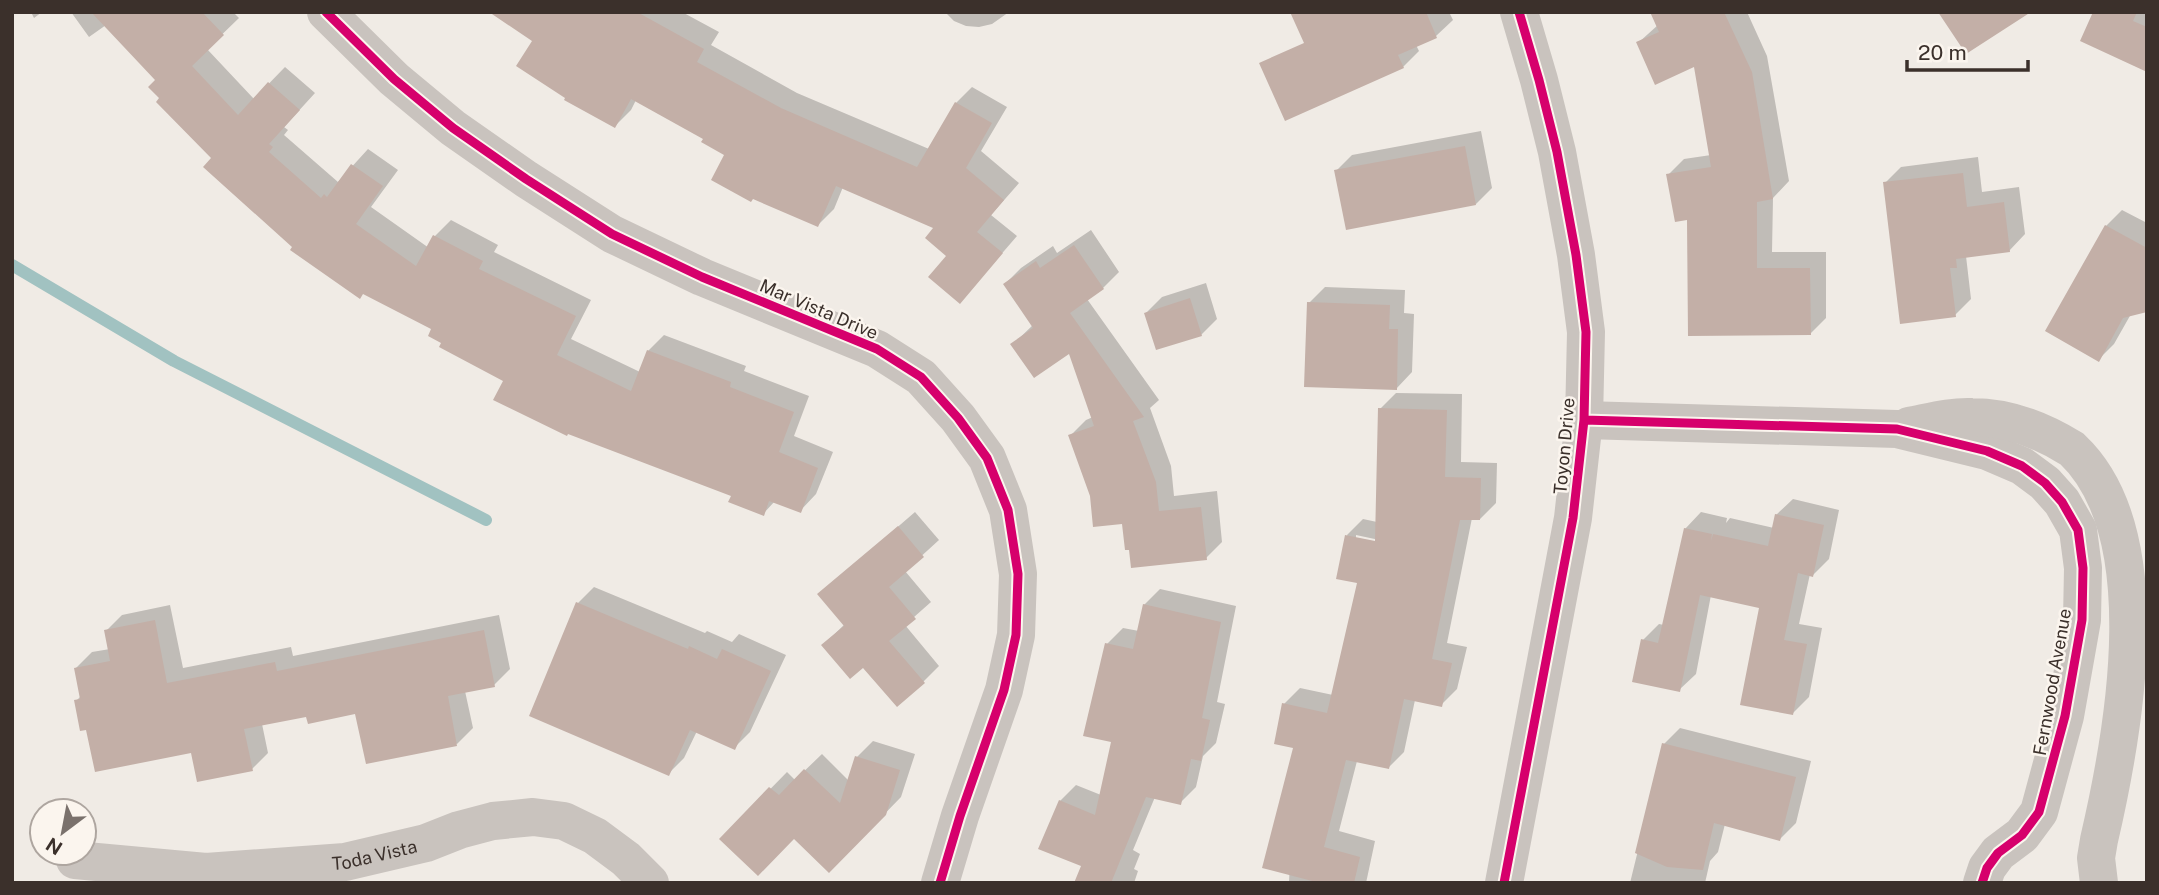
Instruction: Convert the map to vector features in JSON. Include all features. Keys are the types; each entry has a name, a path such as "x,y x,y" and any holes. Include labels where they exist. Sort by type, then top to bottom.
{"street":[{"name":"Mar Vista Drive","path":"326,12 394,79 453,128 612,234 702,277 877,349 921,377 958,418 987,458 1008,510 1018,574 1016,635 1004,690 960,816 940,883"},
{"name":"Toyon Drive","path":"1504,883 1573,518 1584,420 1586,332 1576,255 1557,152 1519,12"},
{"name":"Fernwood Avenue","path":"1897,429 1946,419 1972,417 2008,422 2050,436 2083,456 2110,483 2130,516 2141,549 2147,583 2146,623 2134,698 2099,840 2096,858 2099,883"},
{"name":"Fernwood Avenue","path":"1584,420 1897,429 1987,451 2022,466 2045,483 2062,502 2078,530 2083,568 2082,620 2065,716 2039,813 2030,827 1998,853 1986,869 1982,883"},
{"name":"Toda Vista","path":"98,862 206,872 347,872 459,830 493,821 533,817 564,821 595,836 626,859 650,883"}],"building":[{"path":"91,12 202,12 224,35 192,66 238,115 268,82 300,110 269,144 273,147 269,152 321,198 324,194 327,197 351,164 383,186 356,224 416,266 433,235 483,261 479,269 576,316 557,355 631,391 647,350 731,382 730,387 794,412 779,452 818,468 801,513 769,501 764,516 728,502 731,496 568,434 567,436 493,400 503,381 439,347 441,343 428,336 431,329 363,294 360,299 290,250 292,247 203,167 211,158 156,102 159,98 148,87 155,80"},
{"path":"489,12 637,12 704,49 697,62 781,108 917,167 955,102 992,123 966,168 1004,200 977,232 1003,253 960,304 928,277 946,256 925,238 933,228 836,186 818,227 753,199 751,202 711,180 724,155 701,142 703,139 631,99 615,128 564,100 565,98 516,66 532,41"},
{"path":"1290,12 1426,12 1437,38 1398,55 1404,68 1285,121 1259,63 1304,43"},
{"path":"1650,12 1724,12 1752,72 1773,199 1757,202 1757,268 1810,268 1811,335 1688,336 1687,220 1675,222 1666,174 1711,167 1694,67 1655,85 1636,42 1659,32"},
{"path":"1938,12 2031,12 1966,54"},
{"path":"2093,12 2137,12 2133,21 2147,27 2147,72 2080,41"},
{"path":"1465,146 1476,205 1346,230 1334,170"},
{"path":"1963,173 1967,207 2004,202 2010,252 1956,259 1957,268 1950,268 1956,317 1900,324 1883,182"},
{"path":"2105,225 2147,248 2147,312 2123,318 2099,362 2045,331"},
{"path":"1074,245 1104,289 1070,313 1144,417 1133,421 1156,482 1159,511 1201,507 1207,560 1131,568 1129,550 1125,550 1122,524 1093,527 1090,496 1068,435 1094,426 1069,354 1034,378 1010,344 1033,328 1003,284 1036,261 1040,268"},
{"path":"1190,298 1202,336 1156,350 1144,313"},
{"path":"1307,302 1390,305 1389,329 1398,329 1397,390 1304,387"},
{"path":"1378,408 1447,410 1445,477 1481,478 1480,520 1460,520 1432,659 1452,663 1442,707 1404,699 1389,769 1346,760 1324,847 1360,857 1354,883 1320,883 1262,868 1293,748 1274,744 1282,703 1327,713 1357,583 1336,579 1345,535 1375,541"},
{"path":"1775,514 1824,525 1813,577 1798,573 1784,640 1807,644 1793,715 1740,705 1759,608 1700,595 1680,692 1632,682 1641,639 1658,643 1684,528 1712,534 1711,541 1713,534 1768,546"},
{"path":"898,526 924,557 889,587 916,619 889,641 925,683 897,707 863,668 850,679 821,645 844,626 817,594"},
{"path":"576,602 688,649 689,646 717,659 722,649 771,671 735,750 690,730 669,776 529,716"},
{"path":"1143,604 1221,622 1202,718 1210,720 1201,761 1191,759 1181,805 1146,797 1111,883 1074,883 1081,866 1038,849 1059,800 1095,815 1111,742 1083,736 1105,643 1133,649"},
{"path":"155,620 167,683 275,662 277,671 484,630 495,687 448,696 457,746 366,764 355,714 308,724 306,717 244,729 253,771 197,782 191,753 95,772 86,730 80,731 74,700 80,699 74,668 110,661 104,630"},
{"path":"1662,743 1796,777 1780,841 1714,823 1703,870 1667,867 1635,853"},
{"path":"855,756 900,770 886,815 829,873 794,839 758,876 719,839 769,787 779,795 804,769 840,803"}],"waterway":[{"path":"12,265 174,361 486,520"}],"cycle path":[{"path":"326,12 394,79 453,128 612,234 702,277 877,349 921,377 958,418 987,458 1008,510 1018,574 1016,635 1004,690 960,816 940,883"},
{"path":"1504,883 1573,518 1584,420 1586,332 1576,255 1557,152 1519,12"},
{"path":"1584,420 1897,429 1987,451 2022,466 2045,483 2062,502 2078,530 2083,568 2082,620 2065,716 2039,812 2022,835 1998,853 1987,868 1982,883"}]}
